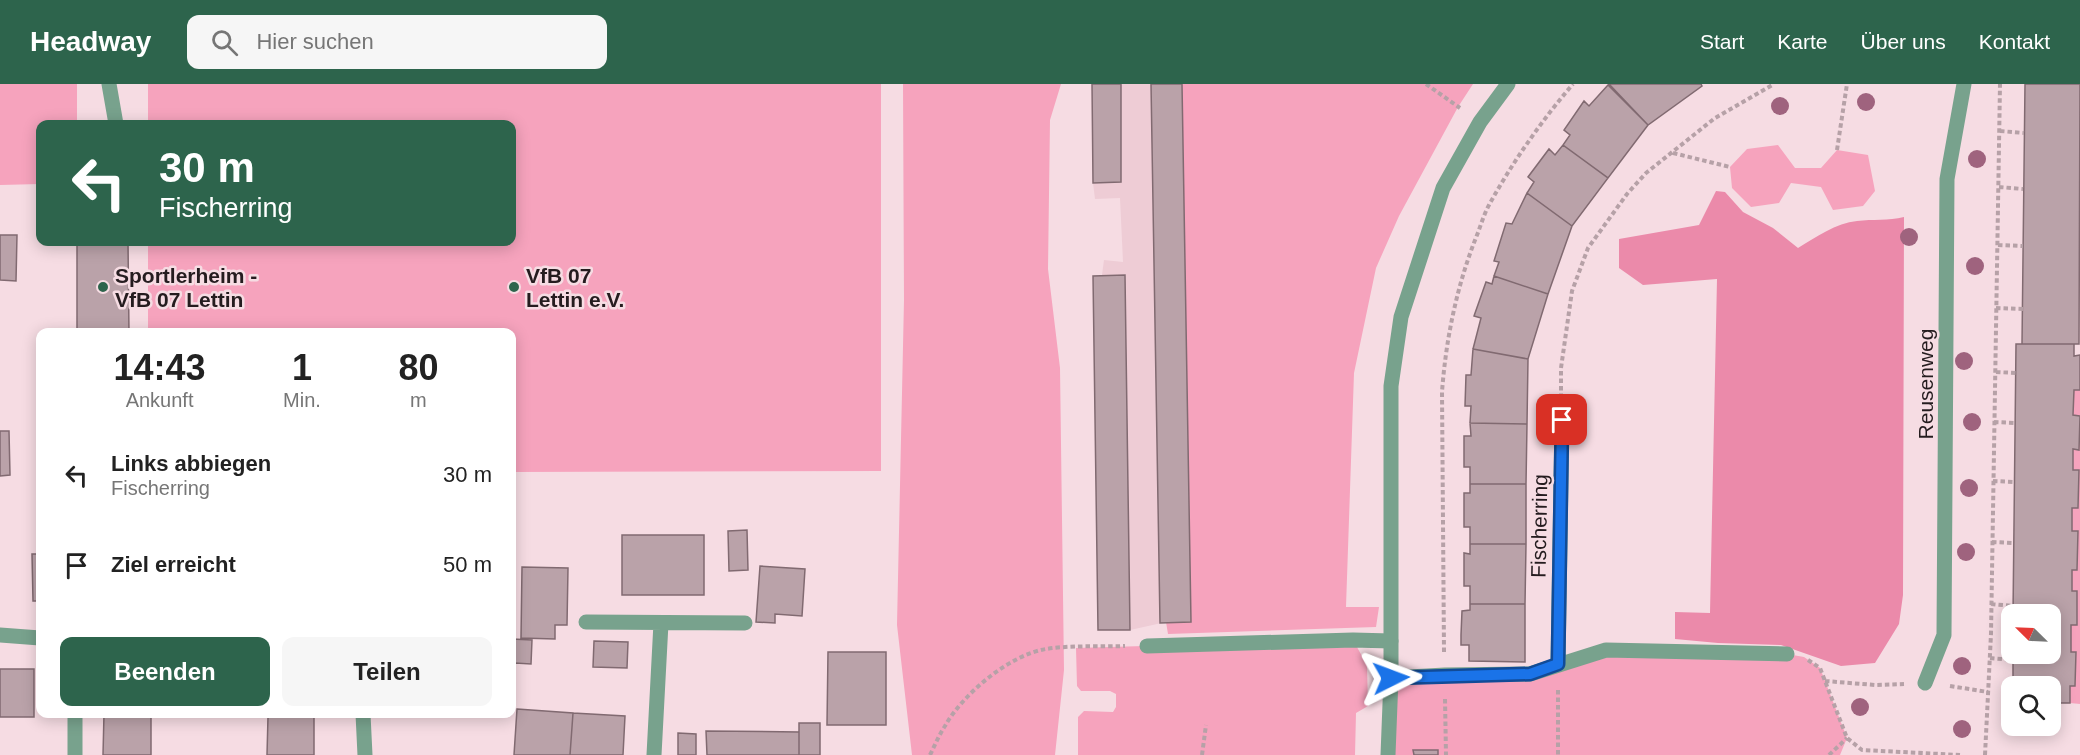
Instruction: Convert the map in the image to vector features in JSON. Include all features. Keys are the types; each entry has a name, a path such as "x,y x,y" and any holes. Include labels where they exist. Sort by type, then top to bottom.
{"street":[{"path":"109,84 115,120"},
{"path":"1388,755 1391,678 1391,386 1401,317 1443,188 1479,122 1508,84"},
{"name":"Reusenweg","path":"1925,683 1944,634 1947,178 1964,84"},
{"name":"Fischerring","path":"1558,664 1562,420"},
{"path":"586,622 745,623"},
{"path":"654,755 661,623"},
{"path":"0,635 36,638"},
{"path":"1147,646 1391,641"},
{"path":"1391,678 1530,674 1606,650 1787,654"},
{"path":"75,718 75,755"},
{"path":"363,718 365,755"}],"path":[{"path":"1426,84 1479,122"},
{"path":"1446,755 1442,392 1445,355 1456,301 1469,255 1488,206 1550,111 1573,84"},
{"path":"1562,420 1561,368 1572,291 1588,248 1627,194 1646,173 1715,118 1774,84"},
{"path":"1837,150 1847,84"},
{"path":"1985,755 1991,604 2000,84"},
{"path":"2000,131 2024,133"},
{"path":"1672,153 1730,167"},
{"path":"1999,187 2023,189"},
{"path":"1998,245 2023,246"},
{"path":"1996,308 2023,309"},
{"path":"1996,372 2016,373"},
{"path":"1995,422 2016,423"},
{"path":"1993,481 2015,482"},
{"path":"1992,542 2014,543"},
{"path":"1991,604 2001,605"},
{"path":"930,755 945,725 968,695 991,676 1018,659 1045,649 1147,646"},
{"path":"1787,654 1804,657 1820,668 1847,738 1862,750 1960,755"},
{"path":"1989,658 2001,659"},
{"path":"1558,664 1558,755"},
{"path":"1202,755 1206,725"},
{"path":"1829,755 1847,738"}],"shaded area":[{"path":"0,84 77,84 77,120 36,120 36,184 0,185"},
{"name":"VfB 07 Lettin e.V.","path":"148,84 881,84 881,471 516,472 516,328 148,328 148,246 516,246 516,120 148,120"},
{"path":"903,84 1061,84 1050,120 1048,269 1060,368 1064,670 1055,755 912,755 897,625 904,300"},
{"path":"1092,84 1182,84 1191,622 1166,622 1130,630 1093,276 1102,275 1104,260 1123,262 1120,198 1095,199"},
{"path":"1182,84 1473,84 1458,107 1399,216 1376,268 1354,373 1346,607 1379,607 1376,627 1168,634 1166,622 1191,622"},
{"path":"1778,145 1795,168 1821,168 1837,150 1868,155 1875,191 1863,206 1833,210 1821,187 1791,183 1779,203 1751,207 1732,188 1730,167 1747,149"},
{"path":"1716,191 1725,192 1743,212 1773,228 1798,248 1826,231 1849,222 1904,217 1903,595 1899,624 1875,663 1841,666 1781,645 1675,639 1675,612 1710,613 1717,279 1643,285 1619,268 1619,239 1699,225"},
{"path":"2074,390 2080,390 2080,416 2073,415"},
{"path":"2080,416 2080,704 2070,703 2070,686 2075,685 2076,652 2071,652 2071,625 2077,624 2077,591 2072,591 2072,570 2077,570 2078,531 2072,531 2072,508 2078,508 2079,471 2073,470 2073,449 2079,449"},
{"path":"1353,640 1367,665 1368,706 1356,713 1355,755 1078,755 1078,717 1084,711 1113,712 1116,707 1116,694 1110,691 1081,691 1077,686 1076,648"},
{"path":"1606,650 1787,654 1804,657 1820,668 1847,738 1840,755 1388,755 1391,678 1530,674"}],"building":[{"path":"1092,84 1121,84 1121,182 1093,183"},
{"path":"1151,84 1182,84 1191,622 1160,623"},
{"path":"1609,84 1701,84 1702,86 1648,125"},
{"path":"2025,84 2080,84 2079,344 2022,344"},
{"path":"1608,85 1648,125 1608,178 1563,145 1570,135 1564,130 1584,101 1589,106"},
{"path":"1563,145 1608,178 1572,226 1527,193 1534,182 1528,177 1549,149 1555,155"},
{"path":"1527,193 1572,226 1548,294 1494,276 1499,262 1494,261 1506,223 1512,224"},
{"path":"0,235 17,235 16,281 0,280"},
{"name":"Sportlerheim - VfB 07 Lettin","path":"77,246 128,246 129,328 77,328"},
{"path":"1125,275 1130,630 1098,630 1093,276"},
{"path":"1494,276 1548,294 1528,359 1473,349 1481,318 1474,316 1486,282 1492,284"},
{"path":"2016,344 2074,344 2074,356 2080,355 2080,390 2074,390 2073,415 2080,416 2079,450 2073,449 2073,470 2079,470 2078,508 2072,508 2072,531 2078,531 2077,570 2072,570 2072,591 2077,591 2077,625 2071,625 2071,652 2076,652 2075,686 2070,686 2070,703 2061,703 2061,676 2013,676 2013,664 2061,664 2061,604 2013,604"},
{"path":"1473,349 1528,359 1527,424 1470,423 1471,406 1465,406 1466,375 1471,375"},
{"path":"1470,423 1527,424 1526,484 1470,484 1470,467 1464,467 1464,436 1471,436"},
{"path":"0,431 9,431 10,475 0,476"},
{"path":"1470,484 1526,484 1526,544 1470,544 1470,527 1464,527 1464,493 1470,493"},
{"path":"747,530 748,570 729,571 728,531"},
{"path":"622,535 704,535 704,595 622,595"},
{"path":"1470,544 1526,544 1525,604 1470,604 1470,586 1464,586 1464,553 1470,554"},
{"path":"32,554 36,554 36,601 33,601"},
{"path":"760,566 805,569 802,616 775,614 775,623 756,622"},
{"path":"522,567 568,568 567,625 555,625 555,639 521,638"},
{"path":"1470,604 1525,604 1525,662 1469,661 1469,645 1461,645 1461,635 1462,611 1470,610"},
{"path":"516,639 532,640 531,664 516,663"},
{"path":"594,641 628,642 627,668 593,667"},
{"path":"828,652 886,652 886,725 827,725"},
{"path":"0,669 34,669 34,717 0,717"},
{"path":"517,709 573,713 570,755 514,755"},
{"path":"573,713 625,716 623,755 570,755"},
{"path":"104,718 151,718 151,755 103,755"},
{"path":"268,718 314,718 314,755 267,755"},
{"path":"799,723 820,723 820,755 799,755"},
{"path":"706,731 799,732 799,755 707,755"},
{"path":"678,733 696,734 696,755 678,755"},
{"path":"1413,750 1438,750 1438,755 1414,755"}],"place":[{"name":"Sportlerheim - VfB 07 Lettin","path":"103,287"},
{"name":"VfB 07 Lettin e.V.","path":"514,287"}],"route":[{"path":"1391,678 1530,674 1558,664 1562,420"}]}
